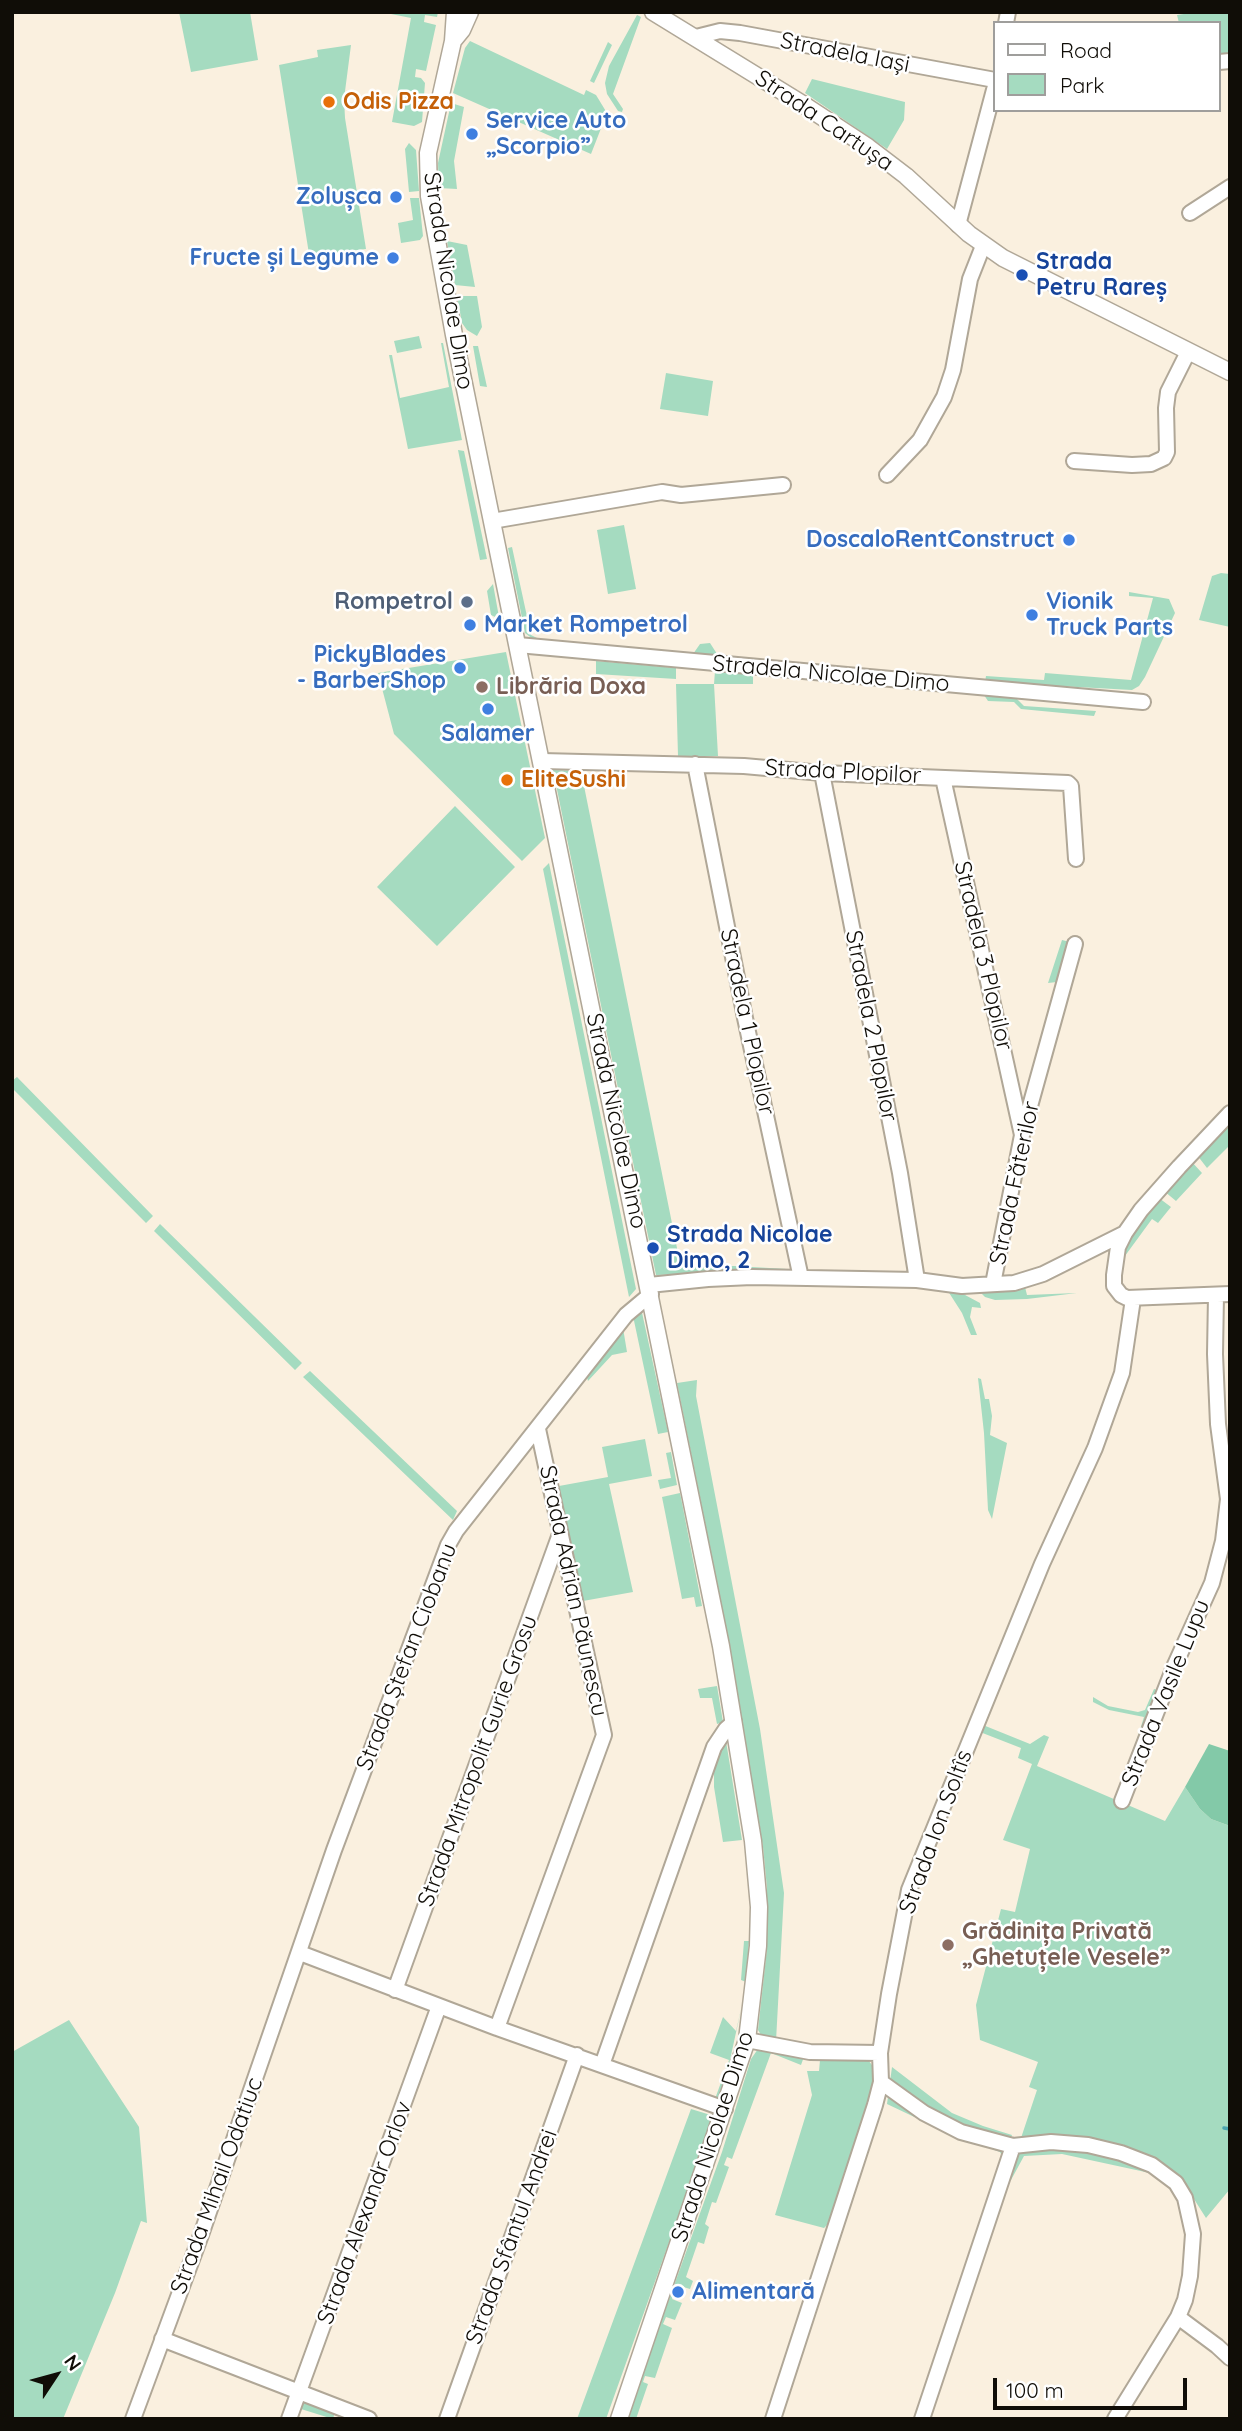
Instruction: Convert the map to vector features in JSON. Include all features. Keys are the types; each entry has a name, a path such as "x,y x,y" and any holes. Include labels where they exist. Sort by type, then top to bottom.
{"street":[{"name":"Strada Nicolae Dimo","path":"455,12 453,41 430,137 429,196 447,300 719,1633 753,1841 759,1906 758,1946 747,2040 619,2419"},
{"name":"Strada Nicolae Dimo","path":"453,41 462,30 470,12"},
{"name":"Strada Cartușa","path":"653,12 868,147 906,176 983,246 1023,269 1230,372"},
{"name":"Stradela Iași","path":"695,37 720,32 740,33 993,80"},
{"path":"958,225 993,94"},
{"path":"1190,213 1230,187"},
{"path":"887,475 920,440 944,397 954,370 970,279 983,246"},
{"path":"1074,461 1132,465 1151,464 1164,457 1167,452 1168,392 1188,352"},
{"path":"492,521 662,492 681,495 783,485"},
{"name":"Stradela Nicolae Dimo","path":"519,645 1143,702"},
{"name":"Strada Plopilor","path":"542,761 695,764 1068,783 1071,786 1076,859"},
{"name":"Stradela 1 Plopilor","path":"695,764 748,1032 801,1278"},
{"name":"Stradela 2 Plopilor","path":"822,772 900,1173 917,1280"},
{"name":"Stradela 3 Plopilor","path":"943,778 1023,1135"},
{"name":"Strada Făterilor","path":"1075,944 1023,1135 993,1284 1014,1283 1043,1274 1125,1233"},
{"name":"Strada Făterilor","path":"1130,1299 1121,1295 1114,1286 1118,1247 1125,1233 1149,1202 1230,1113"},
{"path":"650,1290 708,1279 917,1280 962,1286 993,1284"},
{"name":"Strada Ștefan Ciobanu","path":"300,1953 334,1850 448,1545 456,1531 626,1315 650,1290"},
{"name":"Strada Vasile Lupu","path":"1122,1801 1178,1657 1212,1583 1223,1541 1228,1499 1218,1424 1215,1354 1223,1294 1130,1299"},
{"name":"Strada Ion Soltîs","path":"773,2419 881,2082 880,2053 909,1890 1042,1564 1095,1448 1122,1373 1130,1299"},
{"name":"Strada Adrian Păunescu","path":"497,2028 604,1735 538,1429"},
{"name":"Strada Mitropolit Gurie Grosu","path":"396,1990 560,1533"},
{"path":"602,2064 714,1747 726,1729 734,1723"},
{"path":"300,1953 497,2028 725,2109"},
{"name":"Strada Mihail Odatiuc","path":"134,2419 300,1953"},
{"name":"Strada Alexandr Orlov","path":"289,2419 439,2006"},
{"path":"747,2040 810,2052 880,2053"},
{"name":"Strada Sfântul Andrei","path":"447,2419 577,2055"},
{"path":"881,2082 909,2104 961,2132 1013,2146 1067,2142 1088,2145 1152,2165 1176,2183 1185,2198 1192,2234 1190,2276 1178,2317 1115,2419"},
{"path":"922,2419 1013,2146"},
{"path":"1178,2317 1230,2358"},
{"path":"162,2339 369,2419"}],"green space":[{"path":"179,12 250,12 258,60 191,72"},
{"path":"381,12 438,12 437,17 425,15 424,22 436,25 426,71 416,69 415,77 421,78 425,83 422,122 414,126 392,122 411,18"},
{"path":"1230,12 1230,55 1221,57 1221,21 1178,21 1177,15"},
{"path":"637,15 641,17 613,94 623,109 622,112 618,111 607,94 605,83 609,66"},
{"path":"470,41 584,95 586,90 596,95 607,113 591,154 453,93 465,48"},
{"path":"608,42 612,45 594,83 590,81"},
{"path":"351,45 344,99 345,118 366,249 312,256 309,254 279,65 318,57 317,50"},
{"path":"812,79 905,102 904,120 887,149 805,93"},
{"path":"451,103 464,107 454,161 457,189 439,188 438,163"},
{"path":"409,143 416,150 419,191 409,192 405,149"},
{"path":"410,198 419,198 423,236 420,240 401,243 398,223 413,220"},
{"path":"447,241 467,245 475,287 455,285"},
{"path":"457,296 477,296 482,327 477,336 462,323"},
{"path":"419,336 422,348 397,353 394,341"},
{"path":"441,343 462,440 408,449 389,355 392,355 400,398 449,387"},
{"path":"473,346 478,346 487,387 480,386"},
{"path":"666,373 713,381 708,416 660,409"},
{"path":"458,450 464,451 487,559 480,560"},
{"path":"624,525 636,589 608,594 597,530"},
{"path":"512,547 531,635 541,640 534,640 525,633 508,548"},
{"path":"1230,574 1230,627 1199,620 1212,576"},
{"path":"493,584 499,617 497,618 491,615 487,591"},
{"path":"1129,592 1169,599 1175,613 1139,686 1132,690 985,682 986,676 1044,680 1045,673 1131,680 1153,598 1129,596"},
{"path":"710,643 719,657 693,654 700,644"},
{"path":"506,652 545,838 522,861 394,734 378,673"},
{"path":"596,661 676,668 676,679 596,674"},
{"path":"715,671 753,675 753,684 714,684"},
{"path":"676,684 714,684 718,756 678,756"},
{"path":"984,695 1016,698 1024,706 1096,711 1094,716 1021,709 1014,702 988,701"},
{"path":"553,770 581,771 679,1258 693,1266 787,1269 787,1274 656,1275"},
{"path":"455,806 515,867 437,946 377,887"},
{"path":"549,863 636,1289 629,1297 543,869"},
{"path":"1062,940 1070,942 1057,982 1048,983"},
{"path":"17,1077 153,1216 146,1223 12,1088 12,1081"},
{"path":"1230,1121 1230,1145 1207,1168 1197,1155"},
{"path":"1191,1161 1202,1173 1176,1201 1164,1191"},
{"path":"1159,1198 1171,1207 1158,1223 1152,1219 1122,1260 1119,1259 1137,1224"},
{"path":"160,1224 302,1363 295,1370 154,1231"},
{"path":"1025,1287 1027,1295 1077,1293 995,1300 981,1293"},
{"path":"946,1288 952,1288 980,1303 981,1308 972,1307 970,1317 977,1335 971,1335 962,1313"},
{"path":"641,1308 668,1432 658,1434 633,1316"},
{"path":"623,1328 627,1352 612,1355 588,1381 586,1374"},
{"path":"310,1371 457,1511 453,1520 303,1377"},
{"path":"978,1378 981,1379 985,1399 989,1399 992,1416 990,1435 1007,1443 992,1519 988,1510"},
{"path":"697,1380 696,1396 760,1729 784,1893 776,2041 761,2035 758,2030 767,1948 767,1888 763,1847 729,1642 677,1383"},
{"path":"645,1439 652,1476 609,1484 633,1592 583,1601 559,1486 608,1477 602,1447"},
{"path":"671,1452 677,1485 660,1489 658,1480 671,1478 666,1453"},
{"path":"680,1493 702,1606 696,1607 694,1597 682,1599 662,1497"},
{"path":"717,1686 723,1722 717,1724 712,1698 700,1698 698,1689"},
{"path":"1154,1689 1160,1691 1127,1770 1144,1717 1109,1710 1093,1702 1093,1697 1108,1706 1138,1712 1145,1710"},
{"path":"983,1725 1030,1744 1044,1735 1049,1737 1037,1766 1165,1821 1185,1787 1200,1809 1211,1819 1230,1826 1230,2189 1206,2218 1180,2177 1169,2185 1150,2173 1062,2154 1024,2156 1011,2180 1008,2177 1037,2090 1029,2087 1038,2062 980,2040 976,2005 1001,1909 1015,1912 1030,1849 1003,1840 1032,1764 1018,1758 1021,1748 980,1732"},
{"path":"726,1741 742,1840 723,1842 714,1787 714,1768 718,1752"},
{"path":"1209,1744 1230,1751 1230,1826 1211,1819 1200,1809 1185,1787"},
{"path":"744,1941 749,1941 746,1982 741,1980"},
{"path":"742,2005 730,2060 719,2099 715,2099 729,2060 710,2053 723,2017 736,2031"},
{"path":"69,2020 139,2127 147,2223 141,2221 115,2293 63,2419 12,2419 12,2052"},
{"path":"758,2049 805,2054 801,2065 771,2053 732,2159 727,2157 724,2165 729,2167 716,2203 712,2202 705,2224 709,2227 704,2244 698,2242 686,2277 693,2281 690,2289 677,2285 672,2299 682,2303 675,2320 666,2317 663,2324 672,2328 655,2378 645,2376 643,2382 648,2384 636,2419 626,2419 722,2152 751,2059"},
{"path":"826,2057 860,2058 869,2061 874,2068 875,2081 829,2223 824,2228 775,2215 812,2095 807,2071 819,2071 820,2060"},
{"path":"892,2067 952,2113 1012,2135 1003,2158 1000,2152 948,2133 887,2104"},
{"path":"691,2109 714,2116 606,2419 577,2419"},
{"path":"304,2401 335,2412 333,2419 301,2409"}],"waterway":[{"path":"1224,2128 1230,2129"}],"place":[{"name":"Odis Pizza","path":"329,102"},
{"name":"Service Auto „Scorpio”","path":"472,134"},
{"name":"Zolușca","path":"396,197"},
{"name":"Fructe și Legume","path":"393,258"},
{"name":"Strada Petru Rareș","path":"1022,275"},
{"name":"DoscaloRentConstruct","path":"1069,540"},
{"name":"Rompetrol","path":"467,602"},
{"name":"Vionik Truck Parts","path":"1032,615"},
{"name":"Market Rompetrol","path":"470,625"},
{"name":"PickyBlades - BarberShop","path":"460,668"},
{"name":"Librăria Doxa","path":"482,687"},
{"name":"Salamer","path":"488,709"},
{"name":"EliteSushi","path":"507,780"},
{"name":"Strada Nicolae Dimo, 2","path":"653,1248"},
{"name":"Grădinița Privată „Ghetuțele Vesele”","path":"948,1945"},
{"name":"Alimentară","path":"678,2292"}]}
